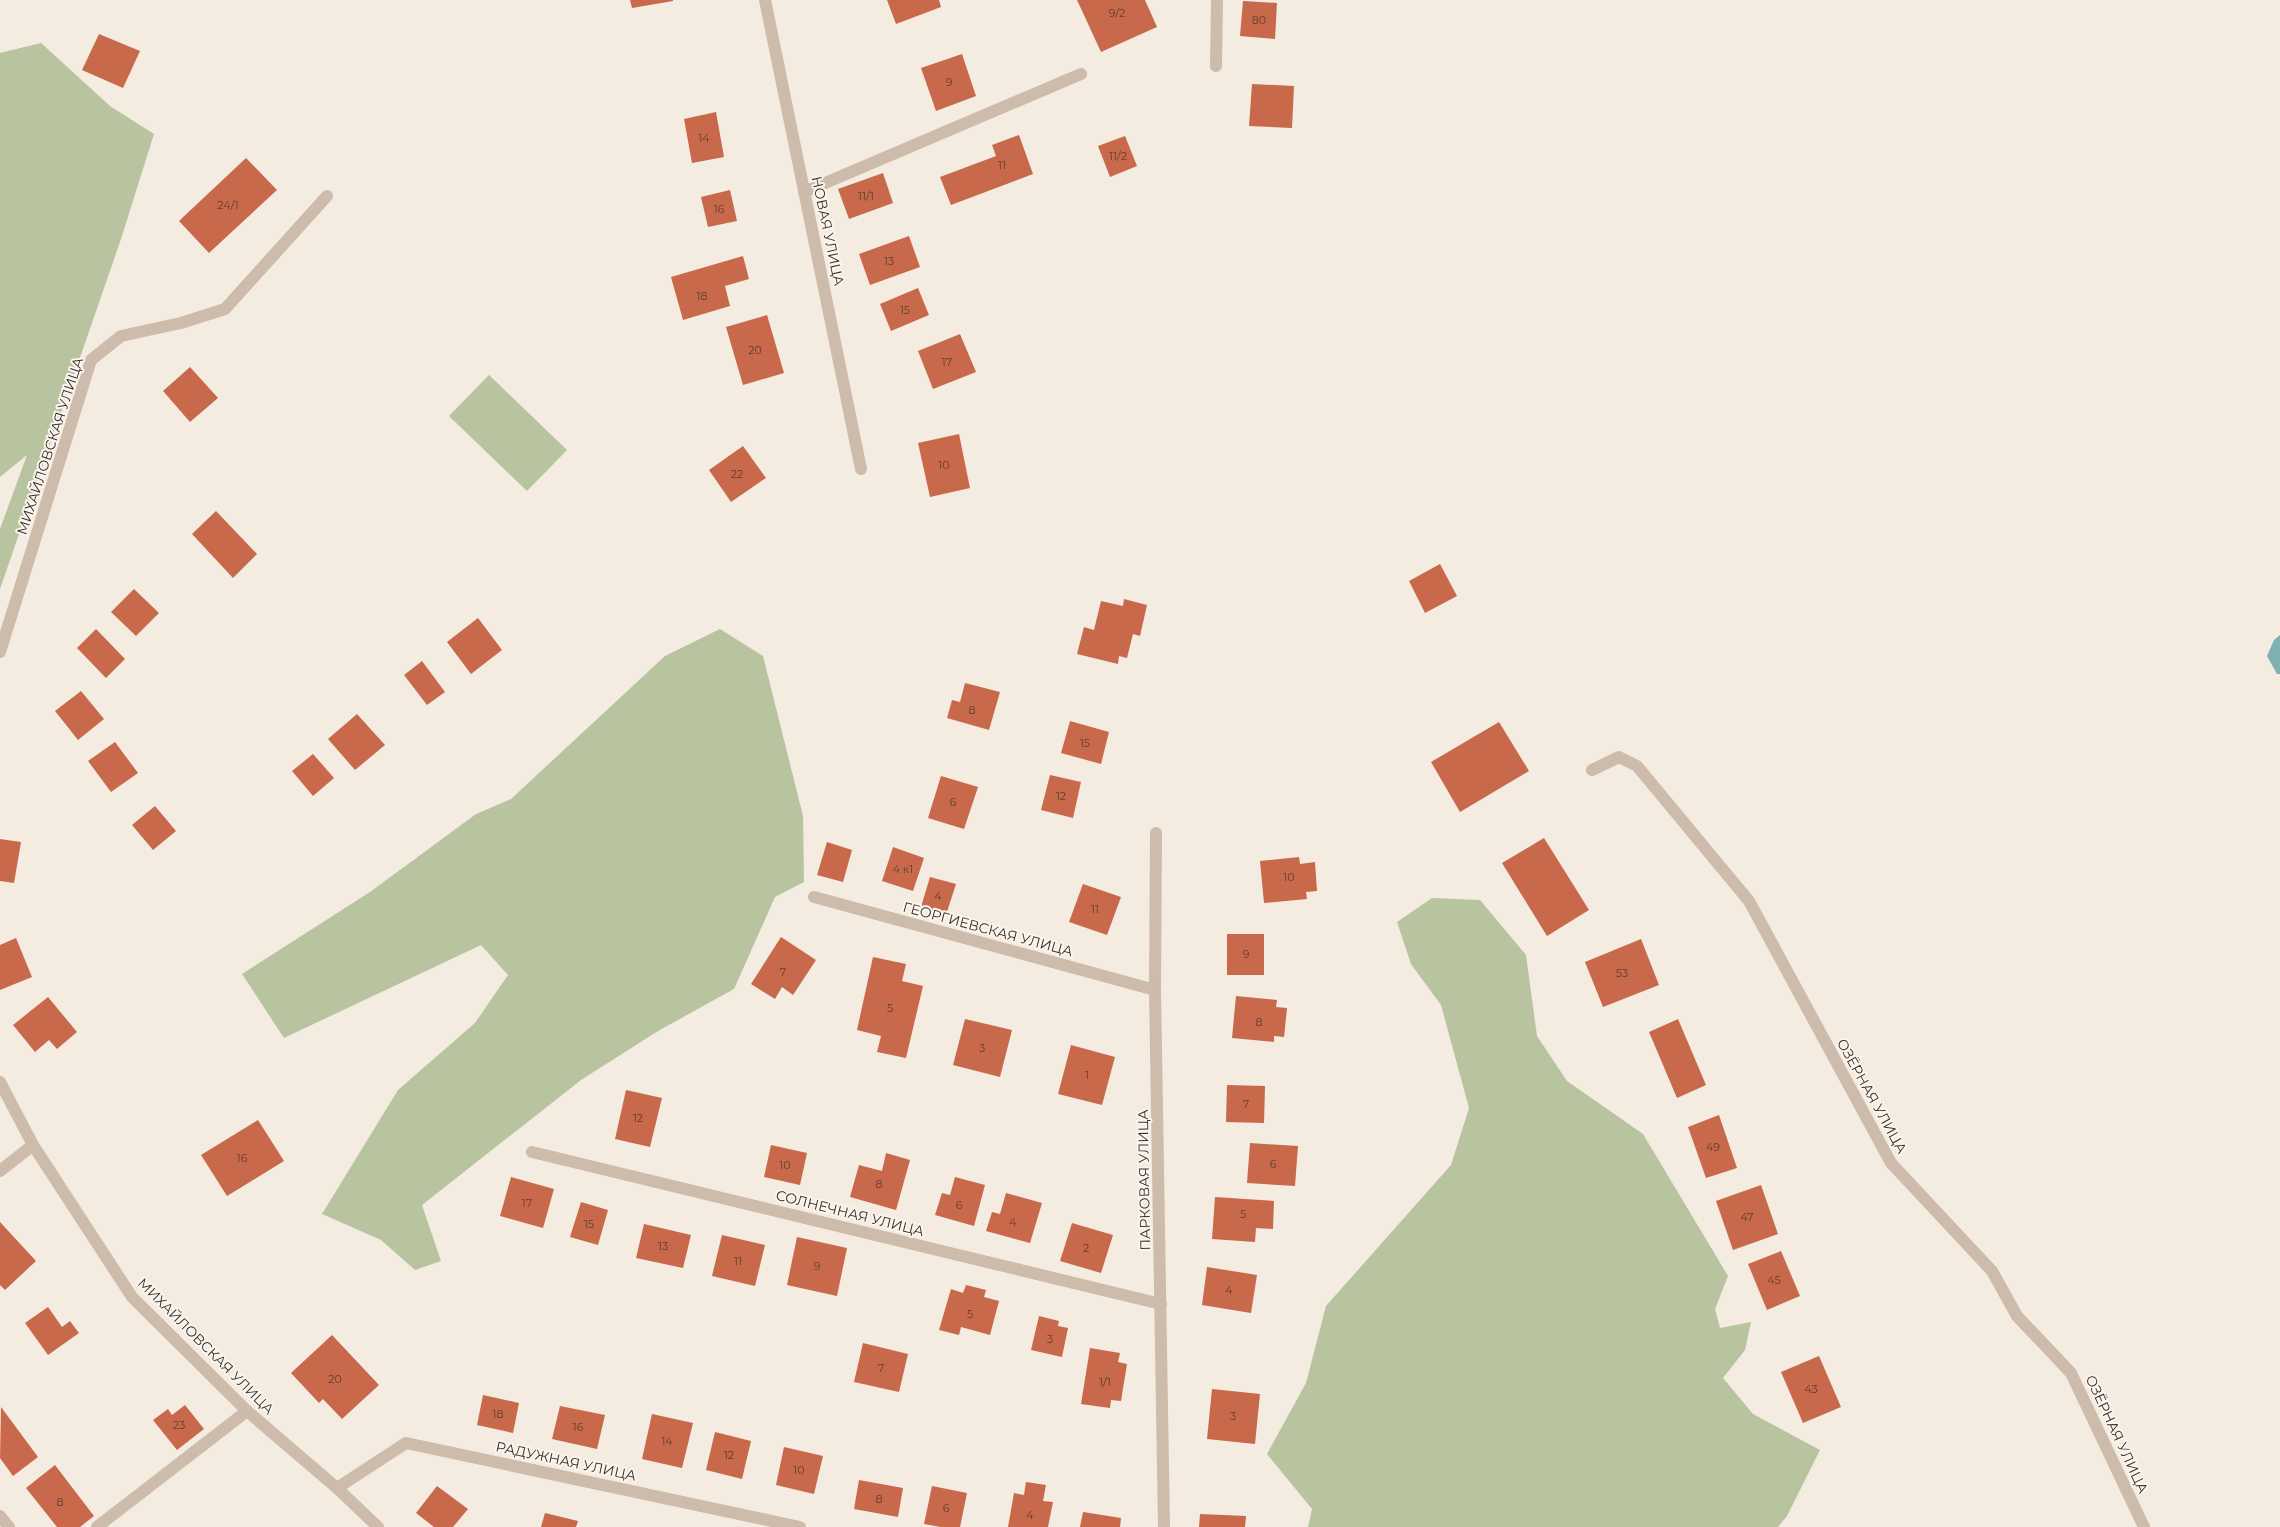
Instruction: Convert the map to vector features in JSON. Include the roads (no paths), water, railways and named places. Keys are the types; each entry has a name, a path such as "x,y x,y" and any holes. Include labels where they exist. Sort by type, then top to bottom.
{"street":[{"name":"НОВАЯ УЛИЦА","path":"765,0 861,469"},
{"path":"1216,66 1217,0"},
{"path":"804,192 1081,74"},
{"name":"МИХАЙЛОВСКАЯ УЛИЦА","path":"0,652 91,360 121,336 181,323 226,309 327,196"},
{"name":"ОЗЁРНАЯ УЛИЦА","path":"1592,770 1619,757 1637,766 1749,901 1891,1163 1992,1271 2017,1316 2071,1373 2144,1527"},
{"name":"ПАРКОВАЯ УЛИЦА","path":"1156,833 1155,990 1164,1527"},
{"name":"ГЕОРГИЕВСКАЯ УЛИЦА","path":"814,897 1155,990"},
{"name":"МИХАЙЛОВСКАЯ УЛИЦА","path":"0,1082 33,1145 132,1297 247,1411 337,1488 378,1527"},
{"path":"0,1171 33,1145"},
{"name":"СОЛНЕЧНАЯ УЛИЦА","path":"532,1152 1161,1304"},
{"path":"97,1527 247,1411"},
{"name":"РАДУЖНАЯ УЛИЦА","path":"337,1488 406,1443 800,1527"},
{"path":"0,1516 9,1527"}],"water":[{"path":"2280,635 2280,674 2277,674 2267,656 2274,640"}]}
